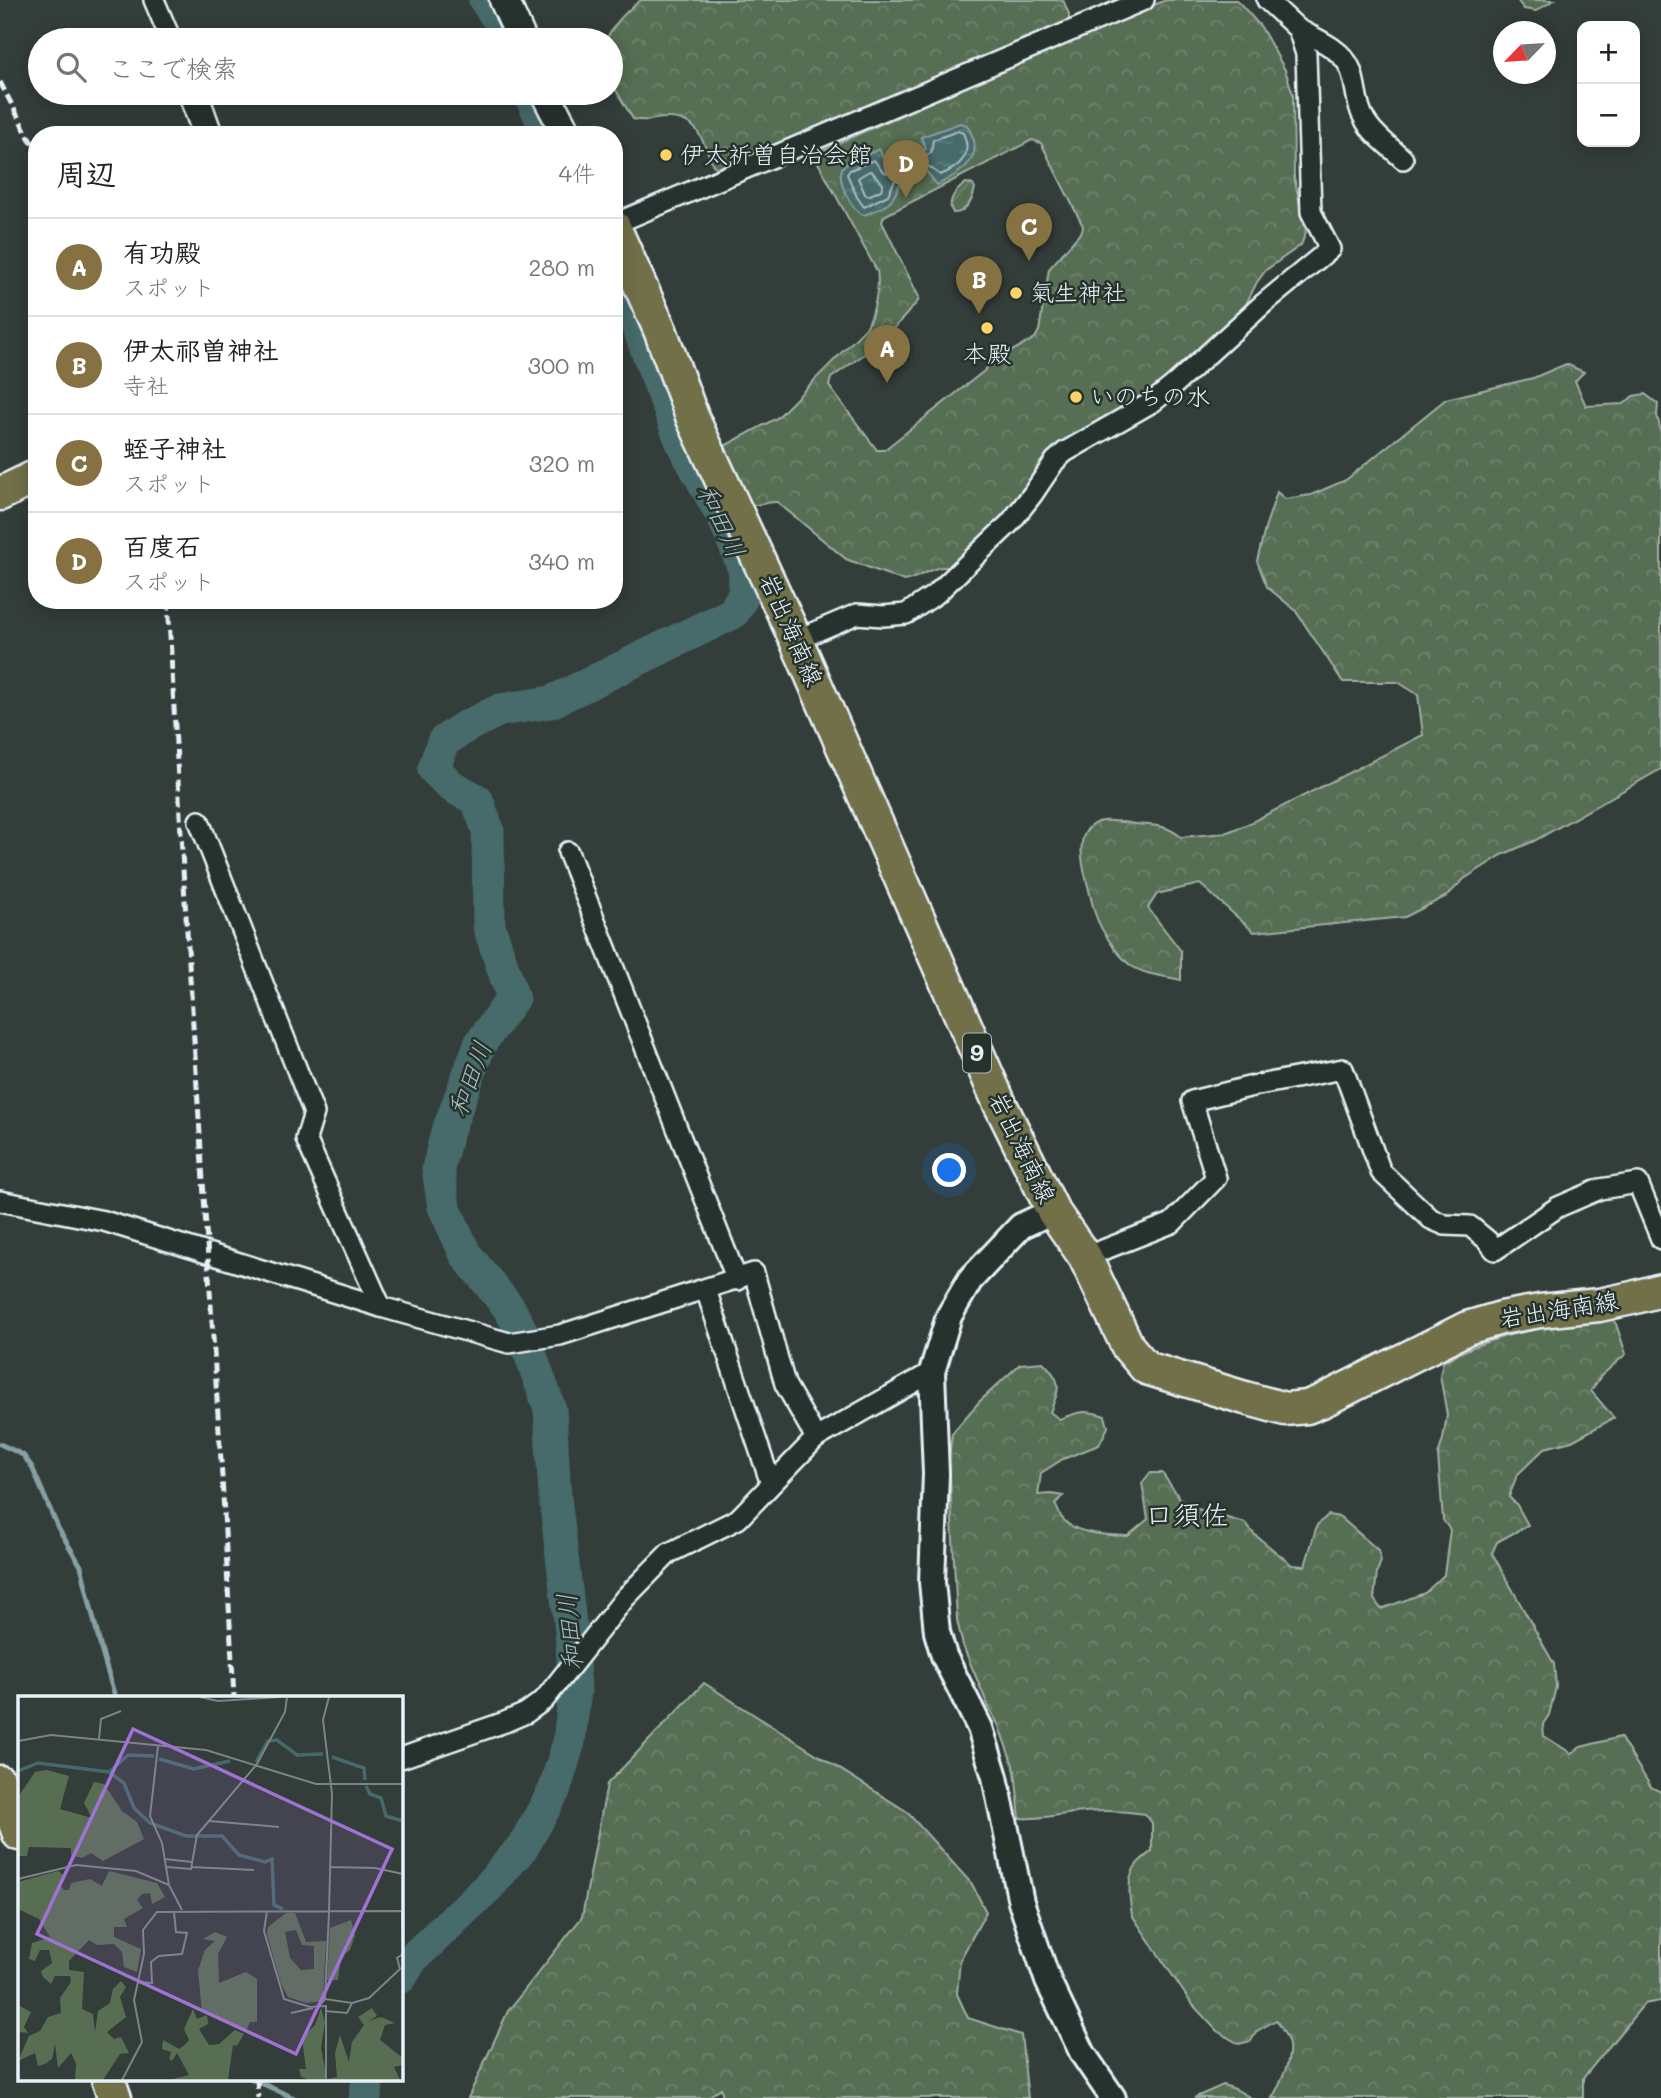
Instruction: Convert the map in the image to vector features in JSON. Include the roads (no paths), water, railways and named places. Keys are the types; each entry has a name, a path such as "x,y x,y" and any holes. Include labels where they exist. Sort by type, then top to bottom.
{"main road":[{"path":"504,0 517,28"},
{"path":"197,105 205,126"},
{"path":"551,105 562,126"},
{"name":"岩出海南線","path":"623,246 660,330 693,419 796,640 999,1102 1053,1211 1085,1257 1128,1347 1146,1368 1285,1409 1307,1407 1467,1328 1501,1318 1599,1305 1661,1290"},
{"path":"0,494 28,480"},
{"path":"0,1782 18,1831"},
{"path":"108,2080 114,2098"}],"street":[{"path":"154,0 166,28"},
{"path":"623,222 1144,0"},
{"path":"1267,0 1298,29 1325,43 1345,59 1366,124 1403,159"},
{"path":"796,640 857,614 906,614 936,594 1010,523 1055,461 1065,452 1154,401 1263,304 1330,249 1311,212 1306,54 1298,29"},
{"path":"200,821 314,1113 306,1139 381,1307"},
{"path":"568,852 737,1280"},
{"path":"1085,1257 1172,1223 1216,1178 1192,1101 1343,1069 1381,1172 1431,1219 1445,1225 1470,1226 1495,1250 1558,1207 1601,1189 1638,1182 1661,1239"},
{"path":"0,1201 104,1221 381,1307 509,1343 560,1335 754,1273 785,1384 816,1438"},
{"path":"1053,1211 1021,1226 970,1280 949,1316 932,1372 936,1474 932,1582 937,1632 944,1656 984,1740 995,1777 1021,1902 1048,1981 1083,2054 1113,2098"},
{"path":"705,1290 771,1484"},
{"path":"402,1758 505,1723 544,1700 625,1598 668,1553 738,1519 816,1438 932,1372"}],"water":[{"path":"960,123 967,125 975,149 963,169 937,185 927,172 900,184 894,197 878,210 864,215 854,208 842,181 842,168 846,164 879,149 888,168 926,149 921,137"}],"waterway":[{"name":"和田川","path":"485,0 502,28"},
{"name":"和田川","path":"535,105 545,126"},
{"name":"和田川","path":"402,1975 412,1959 489,1886 524,1845 554,1791 569,1742 575,1689 555,1497 550,1409 523,1334 509,1308 466,1255 444,1207 438,1169 446,1136 480,1044 513,998 489,926 488,830 477,800 451,786 434,769 443,742 465,727 500,710 551,702 733,613 744,594 745,571 725,521 682,443 623,288"},
{"path":"0,1444 23,1455 32,1467 58,1528 81,1566 115,1696"},
{"path":"254,2080 294,2098"},
{"name":"和田川","path":"365,2098 368,2080"}],"railway":[{"path":"0,82 28,136"},
{"path":"169,609 234,1696"},
{"path":"257,2080 258,2098"}],"place":[{"name":"伊太祈曽自治会館","path":"666,155"},
{"name":"百度石","path":"906,198"},
{"name":"蛭子神社","path":"1029,261"},
{"name":"氣生神社","path":"1016,293"},
{"name":"伊太祁曽神社","path":"979,314"},
{"name":"本殿","path":"987,328"},
{"name":"有功殿","path":"887,383"},
{"name":"いのちの水","path":"1076,397"}],"district":[{"name":"口須佐","path":"1187,1515"}]}
